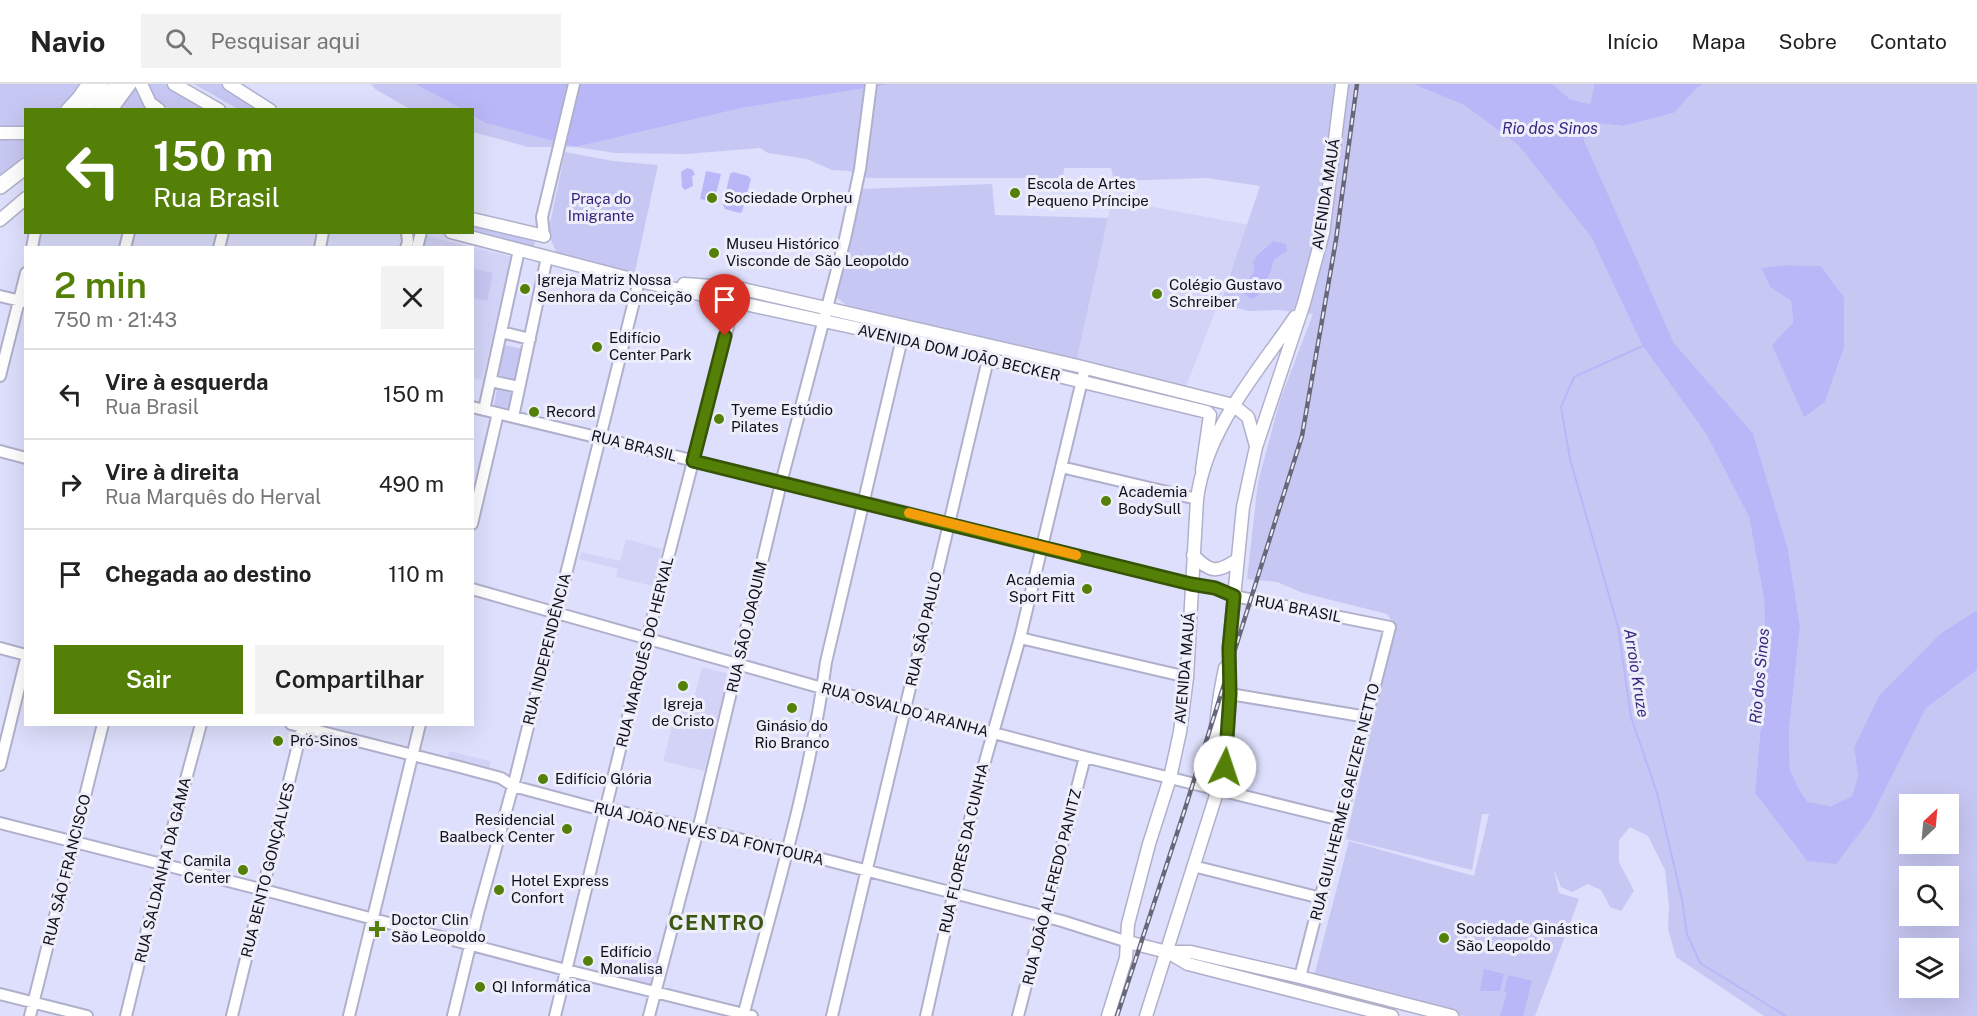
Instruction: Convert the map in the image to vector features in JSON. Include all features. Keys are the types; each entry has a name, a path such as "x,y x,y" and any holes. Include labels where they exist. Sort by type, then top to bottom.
{"highway":[{"path":"83,108 100,84"},
{"path":"0,186 24,168"},
{"path":"0,198 24,180"}],"main road":[{"path":"69,108 88,84"},
{"path":"114,100 130,84"},
{"path":"141,84 150,103 156,108"},
{"path":"174,84 216,108"},
{"path":"186,84 227,108"},
{"path":"229,84 267,108"},
{"name":"AVENIDA MAUÁ","path":"1217,789 1214,766 1217,724 1220,693 1229,648 1243,507 1256,447 1304,303 1323,233 1342,84"},
{"path":"0,133 24,133"},
{"path":"0,220 24,202"},
{"path":"474,219 544,236"},
{"name":"AVENIDA DOM JOÃO BECKER","path":"459,234 639,281 734,301 825,315 903,332 989,353 1081,382 1209,413 1202,470"},
{"path":"519,250 537,247 544,236"},
{"path":"544,236 547,256"},
{"name":"AVENIDA DOM JOÃO BECKER","path":"653,284 738,288 825,315"},
{"name":"AVENIDA MAUÁ","path":"1108,1016 1126,958 1128,924 1149,844 1170,778 1180,732 1187,677 1197,499 1202,470 1233,405 1304,303"},
{"name":"AVENIDA DOM JOÃO BECKER","path":"989,353 1085,368 1233,405"},
{"path":"1233,405 1248,417 1252,425 1256,447"},
{"path":"1193,555 1204,567 1215,570 1224,569 1237,560"},
{"name":"AVENIDA MAUÁ","path":"1146,1016 1225,767 1230,694 1229,648"},
{"path":"1128,942 1167,952 1191,952 1451,1016"},
{"path":"1167,952 1188,964 1392,1016"}],"street":[{"path":"544,236 542,217 574,84"},
{"name":"RUA SÃO JOAQUIM","path":"649,1016 698,830 781,483 845,239 860,169 871,84"},
{"path":"526,232 542,217"},
{"path":"484,410 519,250"},
{"path":"513,417 547,256"},
{"name":"RUA INDEPENDÊNCIA","path":"453,1016 639,281"},
{"name":"RUA MARQUÊS DO HERVAL","path":"555,1016 647,639 738,288"},
{"path":"0,296 22,301 0,376"},
{"path":"501,332 530,339"},
{"path":"0,824 746,1015 787,850 818,714 826,662 903,332"},
{"name":"RUA SÃO PAULO","path":"832,1016 989,353"},
{"name":"RUA FLORES DA CUNHA","path":"926,1016 976,793 1020,638 1085,368"},
{"path":"491,381 519,387"},
{"name":"RUA BRASIL","path":"474,408 1215,588 1234,596 1390,627"},
{"path":"474,515 498,413"},
{"path":"0,451 24,457"},
{"path":"1061,467 1197,499"},
{"name":"RUA OSVALDO ARANHA","path":"474,590 738,665 992,733 1341,819"},
{"name":"RUA GUILHERME GAEIZER NETTO","path":"1300,977 1390,627"},
{"path":"1020,638 1187,677"},
{"path":"0,648 24,656"},
{"path":"0,765 24,665"},
{"path":"1230,694 1367,717"},
{"name":"RUA SÃO FRANCISCO","path":"30,1016 102,726"},
{"name":"RUA SALDANHA DA GAMA","path":"126,1016 163,864 200,726"},
{"name":"RUA JOÃO NEVES DA FONTOURA","path":"303,726 501,778 513,786 606,811 614,810 787,850 1045,917 1128,942"},
{"name":"RUA BENTO GONÇALVES","path":"232,1016 303,726"},
{"path":"349,1016 419,726"},
{"name":"RUA JOÃO ALFREDO PANITZ","path":"1018,1016 1085,757"},
{"path":"1193,866 1320,898"},
{"path":"0,994 87,1016"}],"shaded area":[{"name":"Colégio Gustavo Schreiber","path":"1112,199 1249,225 1185,389 1076,363"},
{"path":"427,236 467,246 425,246"},
{"path":"474,248 512,257 482,380 474,378"},
{"path":"626,539 662,549 653,586 616,577 618,569 579,559 581,552 620,561"},
{"path":"702,667 729,674 704,771 663,761 679,699 693,702"},
{"path":"449,751 491,761 489,769 447,759"},
{"path":"627,945 660,953 651,988 618,979"}],"green space":[{"path":"0,84 80,84 75,93 59,108 24,108 24,128 0,129"},
{"path":"145,84 164,84 208,108 170,108 152,95"},
{"path":"194,84 222,84 262,108 236,108"},
{"path":"371,84 415,84 460,108 408,108 375,89"},
{"path":"891,84 1413,84 1464,105 1518,145 1591,237 1642,345 1706,434 1749,517 1764,599 1766,663 1755,793 1807,861 1871,818 1926,708 1977,670 1977,1016 1764,1016 1676,957 1668,929 1669,906 1665,870 1648,836 1630,827 1619,840 1619,862 1634,891 1621,911 1610,907 1601,890 1588,884 1572,892 1561,887 1554,870 1559,893 1579,899 1535,1016 1462,1016 1314,976 1349,841 1474,876 1489,814 1482,814 1472,870 1346,839 1395,626 1387,614 1303,593 1277,582 1247,579 1258,482 1280,400 1313,314 1278,310 1249,311 1228,306 1222,299 1260,186 1207,178 1114,181 1111,168 1064,168 1063,178 868,178 849,171 832,170 807,159 768,153 760,148 686,154 615,153 576,147 742,108","holes":["1273,241 1286,251 1274,260 1271,272 1258,296 1239,280 1253,273 1258,254"]},
{"path":"1553,84 1593,84 1590,104 1570,99"},
{"path":"1704,84 1977,84 1977,610 1941,633 1854,748 1858,776 1852,796 1831,806 1808,802 1790,770 1789,732 1800,626 1788,549 1753,433 1674,343 1584,140 1587,122 1623,126 1674,113 1697,88","holes":["1786,265 1821,266 1844,297 1844,348 1825,402 1772,345 1793,322 1791,301 1770,287 1761,268"]},
{"path":"135,87 147,108 119,108"},
{"path":"474,117 485,123 576,147 528,147 474,132"},
{"path":"0,138 12,141 24,139 24,158 0,177"},
{"name":"Praça do Imigrante","path":"565,152 613,161 658,165 634,276 559,258 548,233"},
{"path":"992,184 995,215 1108,218 1076,363 862,313 836,297 861,189"},
{"path":"474,225 530,239 535,243 533,247 474,232"},
{"path":"474,268 493,273 487,301 474,298"},
{"path":"504,345 523,349 517,383 497,379"},
{"path":"498,384 515,388 509,414 493,411"}],"water":[{"path":"415,84 891,84 742,108 576,147 485,123 474,117 474,108 460,108"},
{"name":"Rio dos Sinos","path":"1413,84 1553,84 1570,99 1590,104 1593,84 1704,84 1697,88 1674,113 1623,126 1587,122 1584,140 1674,343 1753,433 1788,549 1800,626 1789,732 1790,770 1808,802 1831,806 1852,796 1858,776 1854,748 1879,696 1941,633 1977,610 1977,670 1926,708 1871,818 1836,864 1807,861 1755,793 1766,663 1764,599 1749,517 1706,434 1642,345 1591,237 1518,145 1464,105"},
{"path":"687,168 693,170 695,175 692,176 693,186 685,190 682,187 681,172"},
{"path":"706,171 721,174 714,202 700,199"},
{"path":"733,172 751,179 740,213 725,209 723,205 730,174"},
{"path":"1273,241 1286,244 1287,251 1274,260 1271,272 1258,296 1251,299 1237,288 1239,280 1251,276 1254,269 1253,262 1257,255"},
{"path":"1786,265 1821,266 1844,297 1844,348 1825,402 1804,417 1772,345 1793,322 1791,301 1770,287 1761,268"},
{"path":"1484,969 1504,974 1500,991 1480,991"},
{"path":"1508,975 1532,981 1523,1016 1500,1016 1507,992 1504,992"}],"waterway":[{"name":"Arroio Kruze","path":"1645,345 1574,377 1561,407 1570,459 1618,627 1631,717 1657,793 1682,899 1687,934 1700,963 1786,1016"}],"railway":[{"path":"1117,1016 1184,812 1302,436 1336,240 1357,84"}],"slow traffic":[{"path":"909,513 1076,555"}],"place":[{"name":"Escola de Artes Pequeno Príncipe","path":"1015,193"},
{"name":"Sociedade Orpheu","path":"712,198"},
{"name":"Museu Histórico Visconde de São Leopoldo","path":"714,253"},
{"name":"Igreja Matriz Nossa Senhora da Conceição","path":"525,289"},
{"name":"Colégio Gustavo Schreiber","path":"1157,294"},
{"name":"Edifício Center Park","path":"597,347"},
{"name":"Record","path":"534,412"},
{"name":"Tyeme Estúdio Pilates","path":"719,419"},
{"name":"Academia BodySull","path":"1106,501"},
{"name":"Academia Sport Fitt","path":"1087,589"},
{"name":"Igreja de Cristo","path":"683,686"},
{"name":"Ginásio do Rio Branco","path":"792,708"},
{"name":"Pró-Sinos","path":"278,741"},
{"name":"Edifício Glória","path":"543,779"},
{"name":"Residencial Baalbeck Center","path":"567,829"},
{"name":"Camila Center","path":"243,870"},
{"name":"Hotel Express Confort","path":"499,890"},
{"name":"Doctor Clin São Leopoldo","path":"377,929"},
{"name":"Sociedade Ginástica São Leopoldo","path":"1444,938"},
{"name":"Edifício Monalisa","path":"588,961"},
{"name":"QI Informática","path":"480,987"}],"district":[{"name":"CENTRO","path":"717,923"}],"route":[{"path":"725,336 693,461 1215,588 1234,596 1229,648 1230,694 1225,767"}]}
